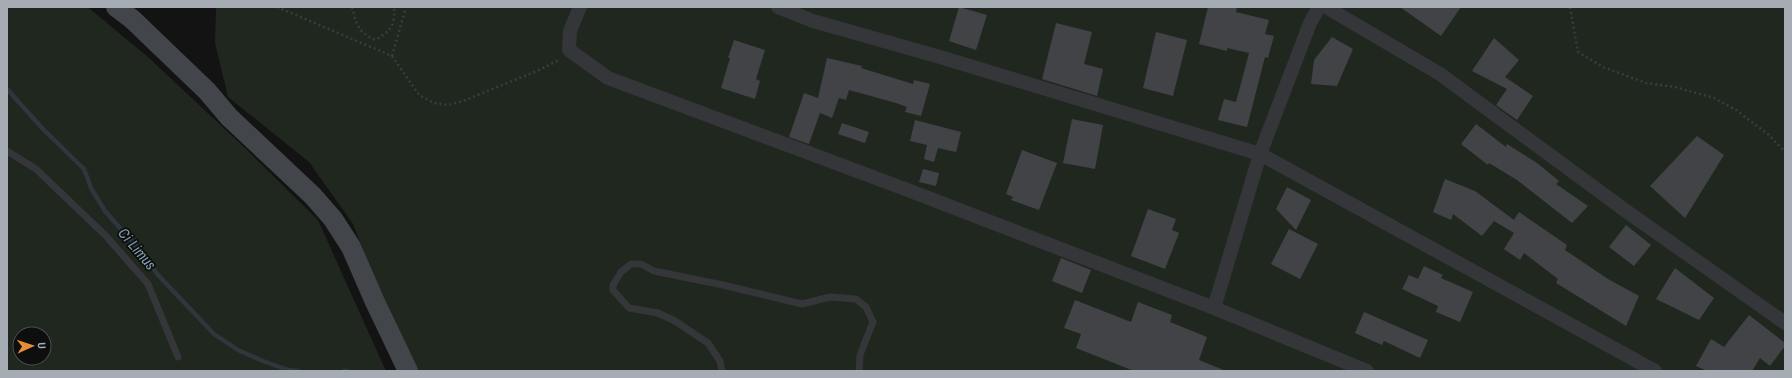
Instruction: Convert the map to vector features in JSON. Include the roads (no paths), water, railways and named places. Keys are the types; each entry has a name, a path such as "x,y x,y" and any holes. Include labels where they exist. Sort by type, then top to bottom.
{"street":[{"path":"116,7 132,19 207,91 229,117 313,196 333,219 351,247 408,371"},
{"path":"580,7 570,31 569,50 608,78 913,192 1214,308 1367,371"},
{"path":"778,7 812,21 940,57 1260,154 1655,371"},
{"path":"1214,308 1260,154 1310,23 1319,7"},
{"path":"1326,7 1440,74 1626,211 1785,324"}],"lane":[{"path":"7,151 36,169 106,236 148,284 178,357"},
{"path":"722,371 720,361 708,342 675,321 658,313 629,308 613,290 613,284 621,272 631,264 641,264 654,271 723,285 802,304 830,297 856,300 866,307 873,322 860,355 859,371"}],"waterway":[{"name":"Ci Limus","path":"7,89 43,129 84,169 91,188 105,211 142,253 158,275 214,334 238,350 288,370 298,371"}]}
